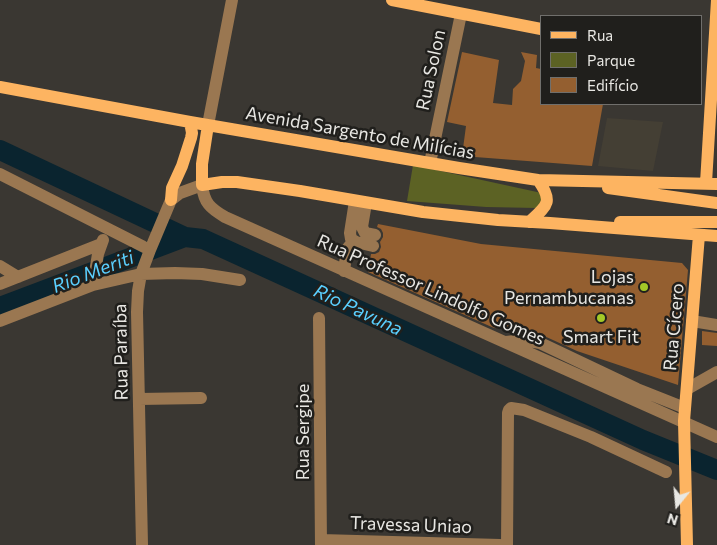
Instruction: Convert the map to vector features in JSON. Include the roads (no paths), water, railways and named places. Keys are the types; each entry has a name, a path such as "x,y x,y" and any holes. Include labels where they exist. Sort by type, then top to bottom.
{"main road":[{"path":"392,0 540,29"},
{"path":"711,184 710,62 717,0"},
{"name":"Avenida Sargento de Milícias","path":"0,87 190,122 538,180 711,184"},
{"path":"171,200 172,188 182,166 191,138 190,122"},
{"name":"Rua Professor Lindolfo Gomes","path":"202,185 202,164 208,125"},
{"path":"529,222 543,210 547,203 545,191 538,180"},
{"path":"571,181 625,191 713,203"},
{"path":"202,185 237,182 423,212 488,219 717,236"},
{"path":"573,224 626,221 712,222"},
{"name":"Rua Cícero","path":"687,545 684,428 699,235"}],"street":[{"path":"208,125 232,0"},
{"name":"Rua Solon","path":"430,163 461,14"},
{"path":"0,174 125,237 148,246"},
{"path":"171,200 180,192 202,185"},
{"name":"Rua Professor Lindolfo Gomes","path":"202,185 208,205 225,217 506,342 684,428 717,437"},
{"name":"Rua Paraíba","path":"142,545 138,291 148,246 171,200"},
{"path":"344,271 351,244 374,241 362,227 360,202"},
{"path":"356,242 351,239 350,233 360,202"},
{"path":"94,282 100,249 104,238 111,230"},
{"path":"0,284 100,249"},
{"path":"0,266 18,277"},
{"path":"0,321 94,282 141,274 175,273 202,274 240,280"},
{"name":"Rua Sergipe","path":"319,318 321,543"},
{"path":"692,321 717,325"},
{"path":"506,342 524,340 540,342 637,389 685,408"},
{"path":"687,389 717,372"},
{"path":"139,399 201,398"},
{"path":"507,545 508,413 511,408 524,410 591,437 666,472"},
{"name":"Travessa Uniao","path":"321,543 500,545"}],"waterway":[{"name":"Rio Pavuna","path":"0,150 185,237 203,239 643,440 717,470"},
{"name":"Rio Meriti","path":"0,307 185,237"}],"place":[{"name":"Lojas Pernambucanas","path":"644,287"},
{"name":"Smart Fit","path":"601,318"}]}
